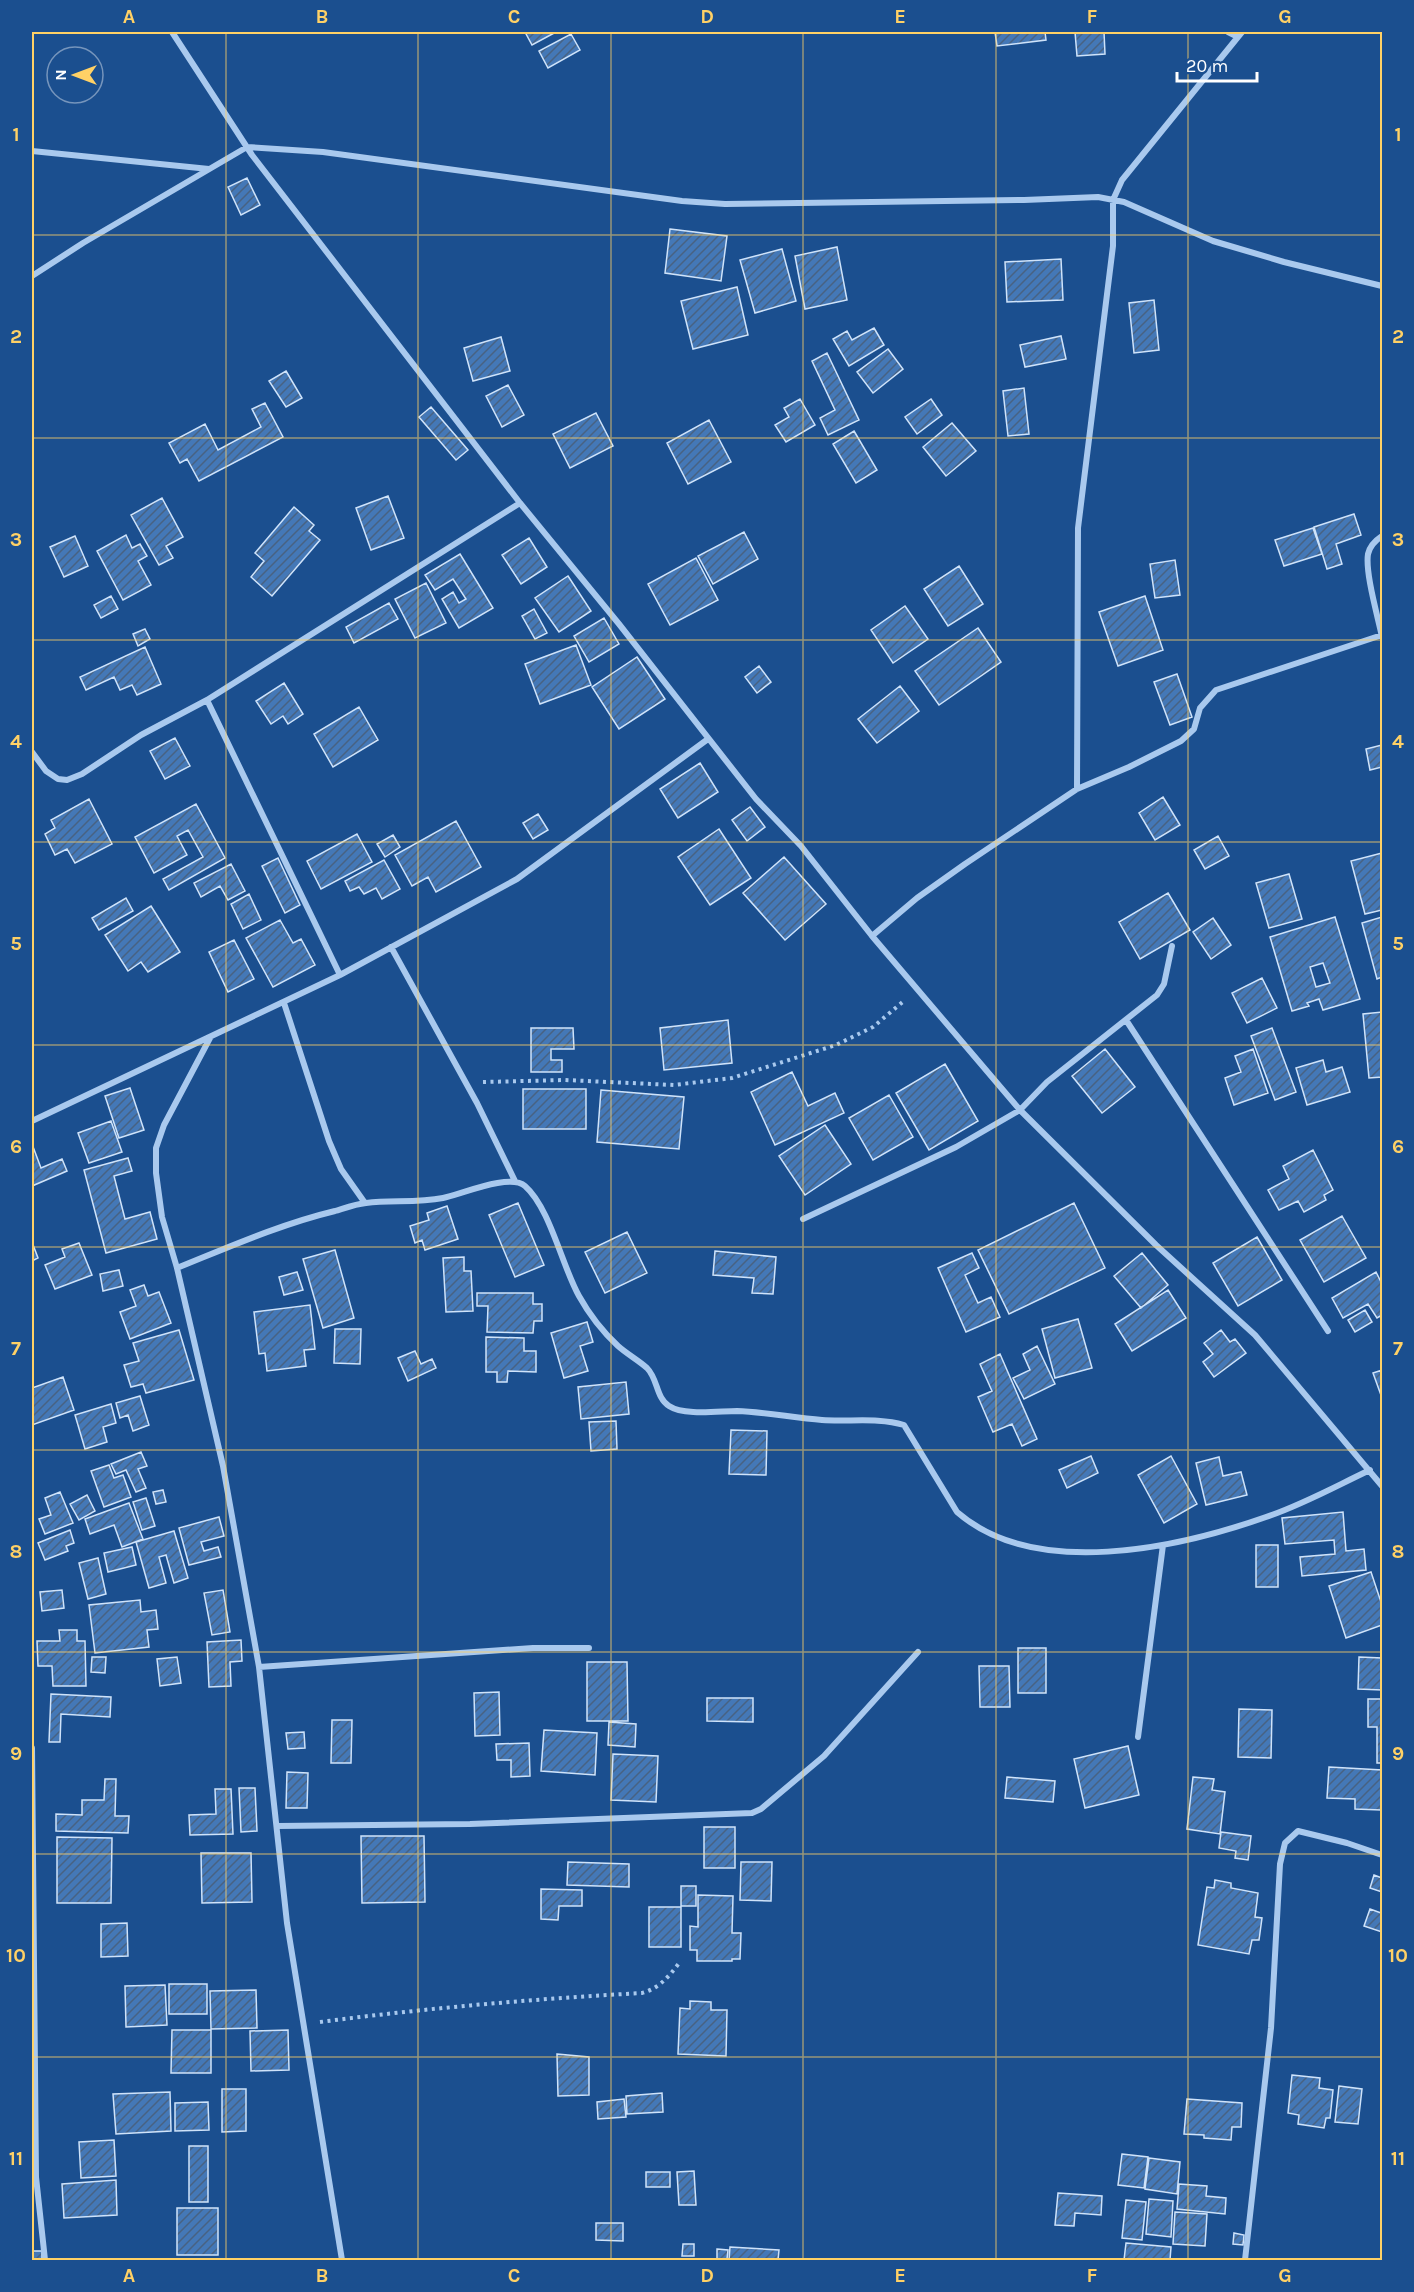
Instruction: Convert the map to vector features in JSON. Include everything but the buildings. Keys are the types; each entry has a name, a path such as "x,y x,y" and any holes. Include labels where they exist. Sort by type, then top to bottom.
{"street":[{"path":"172,32 247,147 520,503 619,624 756,799 801,846 872,936 1020,1110 1156,1245 1255,1335 1383,1486"},
{"path":"1077,789 1078,528 1111,267 1113,200 1122,180 1240,34 1228,32"},
{"path":"32,276 83,243 247,147 323,152 682,201 725,204 1024,200 1079,196 1113,200 1124,202 1213,241 1284,262 1383,286"},
{"path":"32,151 210,169"},
{"path":"32,752 46,771 58,779 67,780 82,774 141,735 207,700 520,503"},
{"path":"872,936 917,898 1077,789 1129,767 1181,741 1194,729 1202,705 1211,694 1220,688 1382,636 1368,552 1374,541 1383,536"},
{"path":"207,700 340,975"},
{"path":"32,1121 284,1003 517,879 708,739"},
{"path":"802,1220 956,1147 1020,1110 1047,1082 1162,990 1172,946"},
{"path":"391,947 466,1082 515,1181"},
{"path":"284,1003 329,1142 341,1169 365,1203"},
{"path":"1125,1020 1328,1331"},
{"path":"210,1038 164,1125 156,1148 156,1173 162,1217 177,1269 223,1466 259,1667 287,1923 342,2260"},
{"path":"177,1269 292,1223 365,1203 412,1202 441,1198 504,1181 515,1181 528,1188 548,1221 579,1296 598,1324 619,1346 647,1368 654,1377 662,1400 670,1407 693,1411 764,1412 822,1420 894,1422 904,1425 957,1512 985,1532 1029,1548 1076,1553 1162,1545 1204,1537 1269,1516 1370,1470"},
{"path":"1138,1737 1162,1545"},
{"path":"259,1667 533,1648 588,1648"},
{"path":"277,1826 470,1824 752,1813 761,1809 824,1756 918,1652"},
{"path":"32,1748 34,2177 45,2260"},
{"path":"1245,2260 1271,2028 1280,1864 1285,1843 1298,1831 1383,1855"}],"path":[{"path":"466,1082 565,1080 674,1085 732,1077 836,1045 873,1027 918,990"},
{"path":"304,2025 525,1999 642,1993 654,1990 661,1985 680,1962"}]}
